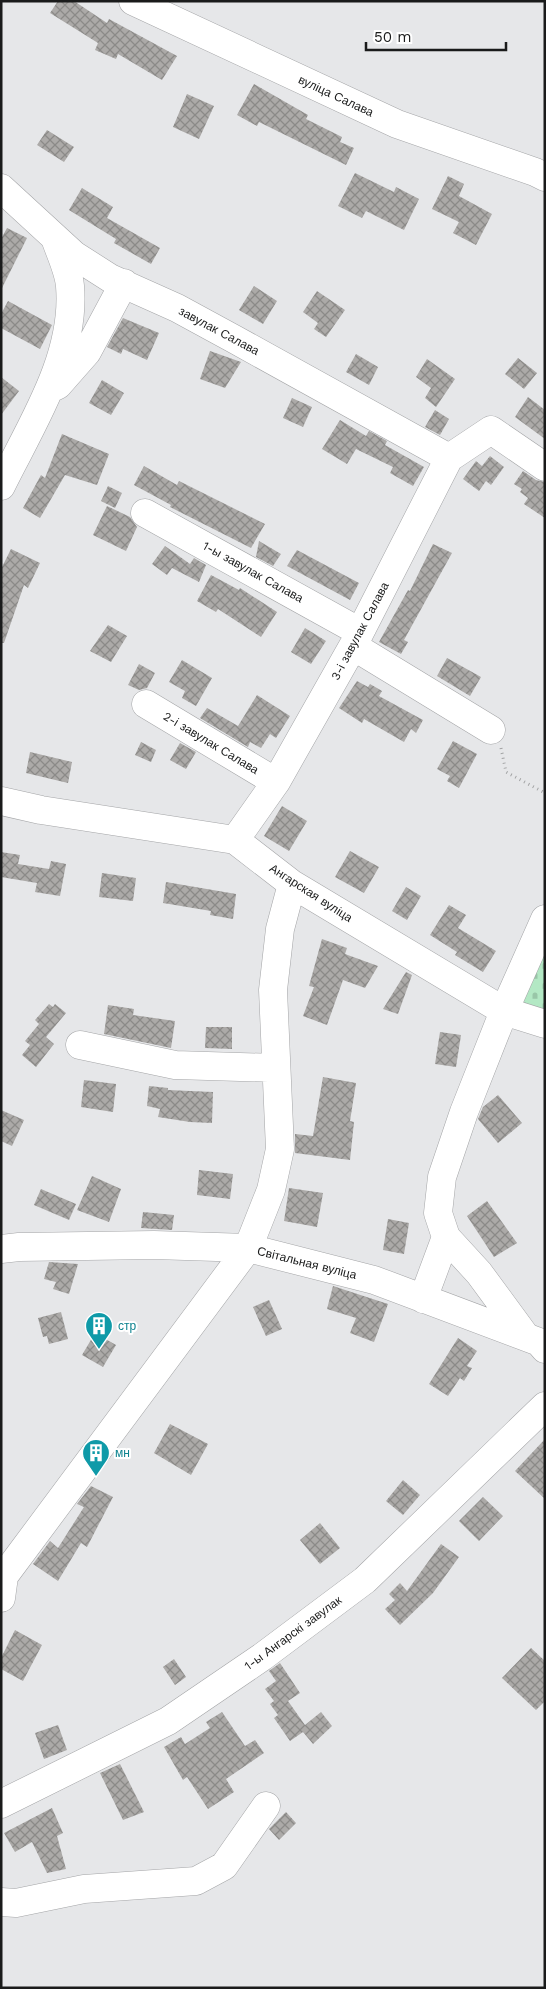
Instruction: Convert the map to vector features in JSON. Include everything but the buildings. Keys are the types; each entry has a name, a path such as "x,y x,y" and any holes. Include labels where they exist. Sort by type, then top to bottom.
{"street":[{"name":"вуліца Салава","path":"133,1 397,124 536,172 545,177"},
{"name":"завулак Салава","path":"1,188 74,254 124,284 234,339 449,458"},
{"path":"1,486 55,374 70,320 70,284 55,237"},
{"path":"48,389 58,385 87,352 124,284"},
{"name":"3-і завулак Салава","path":"235,840 276,782 356,639 449,458 491,430 545,467"},
{"name":"1-ы завулак Салава","path":"144,513 356,639 491,730"},
{"name":"2-і завулак Салава","path":"146,704 276,782"},
{"name":"Ангарская вуліца","path":"1,801 41,810 235,840 292,884 504,1011 545,1024"},
{"name":"Світальная вуліца","path":"292,884 276,951 273,990 280,1134 278,1165 262,1216 248,1248 374,1280 535,1343"},
{"path":"535,1343 446,1237 438,1214 442,1177 504,1011 545,919"},
{"path":"80,1045 175,1065 276,1068"},
{"path":"423,1299 446,1237"},
{"path":"1,1249 154,1244 248,1248"},
{"path":"2,1580 248,1248"},
{"name":"1-ы Ангарскі завулак","path":"1,1804 168,1721 262,1658 365,1580 545,1406"},
{"path":"1,1902 16,1903 84,1889 196,1881 224,1866 266,1806"}],"path":[{"path":"491,730 500,747 506,772 545,793"}],"green space":[{"path":"545,940 545,1016 517,1007"}],"place":[{"name":"стр","path":"99,1350"},
{"name":"мн","path":"96,1477"}]}
